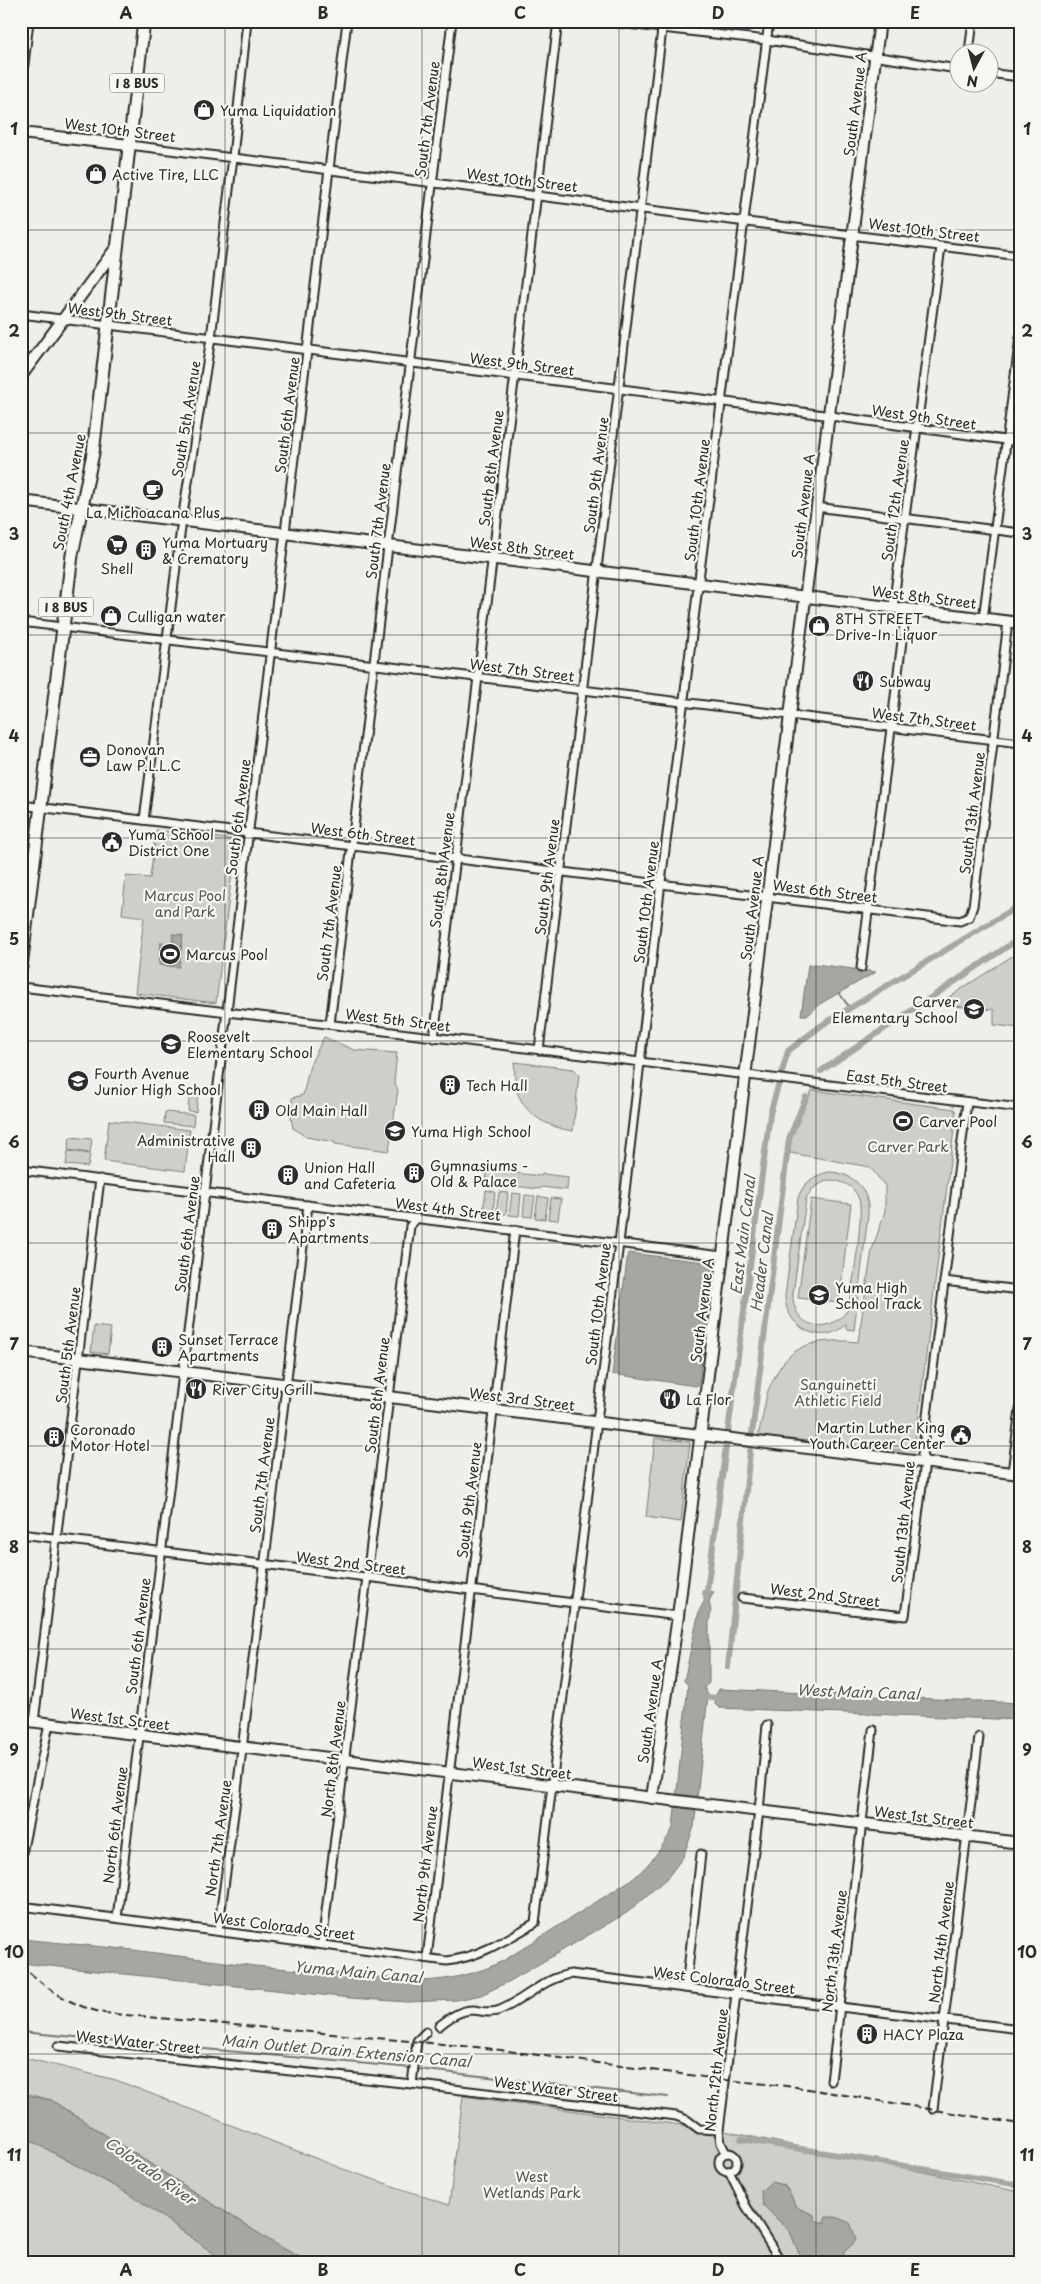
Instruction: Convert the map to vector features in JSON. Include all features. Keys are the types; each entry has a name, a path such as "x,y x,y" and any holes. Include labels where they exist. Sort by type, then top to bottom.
{"main road":[{"name":"South 4th Avenue","path":"21,967 74,542 93,453 144,21"},
{"name":"South Avenue A","path":"652,1798 678,1616 744,1075 880,21"},
{"name":"West 10th Street","path":"21,133 129,144"},
{"path":"21,376 116,248"},
{"name":"West 8th Street","path":"21,500 1020,623"},
{"name":"West 3rd Street","path":"21,1352 1016,1473"},
{"name":"West 1st Street","path":"21,1720 1020,1843"}],"street":[{"path":"21,90 29,21"},
{"name":"South 5th Avenue","path":"144,820 182,520 211,338 233,158 247,21"},
{"name":"South 6th Avenue","path":"138,1735 347,21"},
{"name":"South 7th Avenue","path":"330,1024 452,21"},
{"name":"South 8th Avenue","path":"434,1038 558,21"},
{"path":"601,21 663,25 876,55 948,67"},
{"name":"South 10th Avenue","path":"535,1923 619,1243 661,882 769,21"},
{"path":"970,42 972,21"},
{"name":"South 9th Avenue","path":"539,1050 663,25"},
{"path":"998,74 1020,77"},
{"name":"West 10th Street","path":"129,144 1020,256"},
{"name":"South 12th Avenue","path":"893,607 941,247"},
{"name":"West 9th Street","path":"21,314 722,401 1020,442"},
{"path":"983,619 1020,337"},
{"path":"816,507 1020,532"},
{"path":"861,968 906,609"},
{"name":"West 7th Street","path":"21,622 1020,743"},
{"name":"South 13th Avenue","path":"969,917 973,906 1008,622"},
{"name":"West 6th Street","path":"21,805 248,834 661,882 960,921 969,917"},
{"name":"West 5th Street","path":"21,987 771,1079"},
{"name":"East 5th Street","path":"771,1079 1020,1108"},
{"name":"South 13th Avenue","path":"905,1616 925,1462 922,1455 967,1102"},
{"name":"West 4th Street","path":"21,1170 722,1256"},
{"name":"South 5th Avenue","path":"34,1722 100,1179"},
{"name":"South 7th Avenue","path":"242,1748 308,1205"},
{"name":"South 8th Avenue","path":"367,1577 410,1226 416,1219"},
{"name":"South 9th Avenue","path":"448,1773 514,1230"},
{"path":"944,1281 1020,1290"},
{"path":"1016,1473 1020,1409"},
{"name":"West 2nd Street","path":"21,1534 678,1616"},
{"name":"North 8th Avenue","path":"322,1944 367,1577"},
{"name":"West 2nd Street","path":"742,1598 905,1616"},
{"path":"21,1858 49,1724"},
{"path":"760,1811 767,1725"},
{"name":"North 13th Avenue","path":"831,2081 873,1730"},
{"name":"North 6th Avenue","path":"117,1918 138,1735"},
{"name":"North 14th Avenue","path":"933,2109 965,1836 979,1738"},
{"name":"North 7th Avenue","path":"218,1931 242,1748"},
{"name":"North 9th Avenue","path":"427,1958 448,1773"},
{"name":"North 12th Avenue","path":"726,2153 721,2143 719,2130 760,1811"},
{"path":"686,1988 701,1854"},
{"name":"West Colorado Street","path":"21,1906 447,1960 464,1959 487,1950 535,1923"},
{"name":"West Colorado Street","path":"439,2026 452,2016 471,2010 486,2012 499,2010 557,1976 571,1974 1020,2028"},
{"path":"412,2080 416,2041 426,2032"},
{"name":"West Water Street","path":"58,2046 412,2080 676,2116 687,2120 699,2129 719,2130"},
{"path":"726,2153 734,2155 737,2161 736,2166 729,2170 723,2170 718,2162 720,2156 726,2153"},
{"path":"729,2170 746,2206 782,2263"}],"green space":[{"name":"Marcus Pool and Park","path":"156,830 236,840 216,1003 135,993 144,917 122,914 126,876 150,878"},
{"path":"1020,951 1020,1028 994,1025 994,1010 943,1005 941,1002"},
{"path":"324,1037 354,1050 397,1053 394,1082 398,1090 389,1151 335,1144 334,1142 306,1137 293,1128 291,1118 292,1098 303,1095 310,1065"},
{"path":"514,1062 574,1069 579,1075 573,1131 543,1122 525,1107 517,1092"},
{"name":"Carver Park","path":"812,1090 954,1109 956,1113 914,1452 758,1436 768,1389 782,1364 791,1355 810,1344 832,1341 858,1342 872,1250 885,1211 885,1186 870,1167 790,1153 791,1139"},
{"path":"190,1091 198,1092 196,1112 188,1111"},
{"path":"165,1112 194,1115 193,1126 164,1123"},
{"path":"109,1120 190,1130 185,1171 104,1161"},
{"path":"70,1137 92,1139 90,1153 68,1150"},
{"path":"68,1151 90,1154 88,1167 66,1165"},
{"path":"487,1170 568,1177 567,1190 486,1183"},
{"path":"824,1173 846,1175 859,1184 866,1197 868,1215 854,1330 846,1329 846,1324 836,1331 816,1334 806,1331 791,1317 785,1296 798,1198 806,1184","holes":["827,1180 846,1184 857,1194 860,1207 859,1236 847,1311 839,1319 821,1326 812,1325 798,1315 794,1306 793,1294 806,1199 812,1189"]},
{"path":"486,1190 495,1192 493,1213 483,1211"},
{"path":"499,1192 508,1193 506,1214 496,1213"},
{"path":"512,1193 521,1194 519,1216 509,1215"},
{"path":"525,1195 535,1196 532,1217 523,1216"},
{"path":"538,1196 548,1198 545,1219 535,1218"},
{"path":"551,1198 561,1199 558,1220 548,1219"},
{"path":"811,1199 851,1204 839,1303 798,1298"},
{"path":"94,1326 111,1328 108,1354 91,1352"},
{"path":"655,1438 690,1442 681,1522 646,1517"},
{"name":"West Wetlands Park","path":"21,2057 116,2080 343,2169 449,2205 463,2096 719,2130 1020,2192 1020,2263 310,2263 272,2242 51,2100 21,2092"},
{"path":"21,2135 136,2198 227,2263 21,2263"}],"water":[{"name":"Marcus Pool","path":"173,934 183,935 179,967 159,965 161,942 172,944"},
{"path":"815,964 876,972 823,1002 808,1015 801,1015 808,965"},
{"name":"Carver Pool","path":"893,1116 913,1118 912,1127 892,1124"},
{"path":"628,1253 713,1263 699,1384 696,1386 612,1374"},
{"path":"702,1591 714,1592 709,1601 711,1612 709,1623 709,1683 704,1687 708,1695 694,1827 683,1857 668,1877 628,1912 510,1981 481,1995 457,2000 407,2002 350,1998 21,1963 21,1939 125,1949 255,1966 421,1981 463,1976 503,1961 634,1878 656,1855 673,1828 688,1685 684,1681 699,1611 705,1600"},
{"path":"719,1689 1020,1703 1020,1720 719,1708 715,1704 715,1697"},
{"name":"Colorado River","path":"21,2094 51,2100 272,2242 310,2263 227,2263 136,2198 21,2135"},
{"path":"771,2182 784,2185 796,2207 814,2215 814,2220 824,2223 826,2217 836,2217 850,2223 856,2238 853,2244 844,2252 844,2263 803,2263 790,2232 763,2205 761,2191"}],"waterway":[{"name":"East Main Canal","path":"706,1598 770,1114 788,1051 822,1025 1020,905"},
{"name":"Header Canal","path":"821,1071 1020,938"},
{"path":"839,993 850,1008"},
{"name":"Header Canal","path":"752,1434 789,1139 806,1097"},
{"name":"Header Canal","path":"728,1667 750,1451"},
{"name":"West Main Canal","path":"700,1697 722,1698"},
{"name":"Main Outlet Drain Extension Canal","path":"21,2032 412,2068"},
{"name":"Main Outlet Drain Extension Canal","path":"417,2069 668,2097"},
{"name":"Main Outlet Drain Extension Canal","path":"741,2139 1020,2185"}],"railway":[{"path":"21,1964 39,1981 69,2001 104,2013 485,2048 726,2080 796,2087 1020,2124"}],"place":[{"name":"Yuma Liquidation","path":"204,110"},
{"name":"Active Tire, LLC","path":"96,174"},
{"name":"La Michoacana Plus","path":"153,490"},
{"name":"Shell","path":"117,545"},
{"name":"Yuma Mortuary & Crematory","path":"146,550"},
{"name":"Culligan water","path":"111,616"},
{"name":"8TH STREET Drive-In Liquor","path":"819,626"},
{"name":"Subway","path":"863,681"},
{"name":"Donovan Law P.L.L.C","path":"90,757"},
{"name":"Yuma School District One","path":"112,842"},
{"name":"Marcus Pool","path":"170,954"},
{"name":"Carver Elementary School","path":"974,1009"},
{"name":"Roosevelt Elementary School","path":"171,1044"},
{"name":"Fourth Avenue Junior High School","path":"78,1081"},
{"name":"Tech Hall","path":"450,1085"},
{"name":"Old Main Hall","path":"259,1110"},
{"name":"Carver Pool","path":"903,1121"},
{"name":"Yuma High School","path":"395,1131"},
{"name":"Administrative Hall","path":"251,1148"},
{"name":"Gymnasiums - Old & Palace","path":"414,1173"},
{"name":"Union Hall and Cafeteria","path":"288,1175"},
{"name":"Shipp's Apartments","path":"272,1229"},
{"name":"Yuma High School Track","path":"819,1295"},
{"name":"Sunset Terrace Apartments","path":"162,1347"},
{"name":"River City Grill","path":"196,1389"},
{"name":"La Flor","path":"670,1399"},
{"name":"Martin Luther King Youth Career Center","path":"961,1435"},
{"name":"Coronado Motor Hotel","path":"54,1437"},
{"name":"HACY Plaza","path":"867,2034"}],"park label":[{"name":"Sanguinetti Athletic Field","path":"838,1392"}],"water label":[{"name":"Yuma Main Canal","path":"358,1971"}]}
